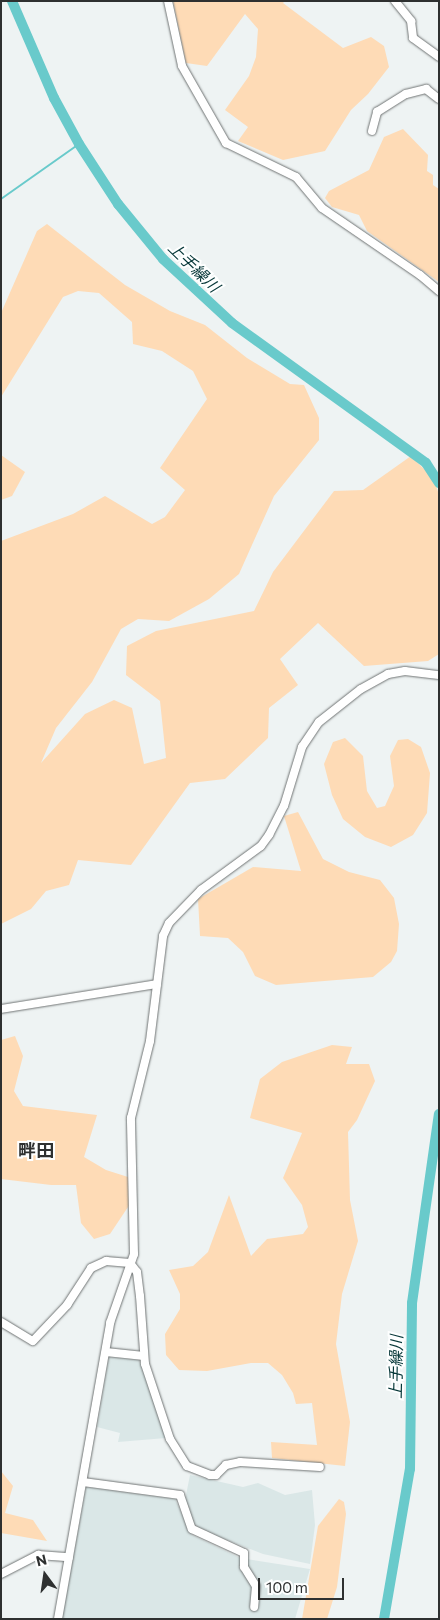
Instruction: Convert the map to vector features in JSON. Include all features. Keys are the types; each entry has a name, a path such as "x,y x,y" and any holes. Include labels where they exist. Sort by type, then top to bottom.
{"street":[{"path":"168,1 182,66 226,143 296,177 322,208 420,275 439,291"},
{"path":"395,1 411,21 413,38 439,57"},
{"path":"372,131 377,112 406,94 426,89 439,99"},
{"path":"58,1619 112,1311 130,1263 134,1242 131,1118 150,1041 165,930 201,890 261,846 281,812 302,746 319,722 362,689 388,674 406,671 439,675"},
{"path":"1,1010 157,984"},
{"path":"1,1322 33,1341 67,1305 91,1268 106,1261 130,1263 137,1272 144,1356 165,1426 176,1451 187,1466 210,1475 216,1475 226,1465 240,1462 320,1466"},
{"path":"106,1352 144,1356"},
{"path":"83,1482 180,1495 192,1529 244,1553 244,1567 256,1586 254,1607"},
{"path":"1,1574 38,1556 69,1557"}],"shaded area":[{"path":"173,1 285,1 283,3 343,48 371,37 384,46 389,67 368,94 351,110 325,151 283,160 238,141 248,127 225,110 249,76 256,57 258,29 245,14 207,66 186,63"},
{"path":"403,129 428,155 427,171 433,175 433,185 439,189 439,282 367,231 359,215 332,207 325,198 329,191 369,170 384,137"},
{"path":"47,224 125,285 170,311 205,325 247,358 290,384 304,385 319,418 319,440 274,496 239,574 209,599 169,621 138,619 121,629 92,682 56,728 41,763 85,714 114,700 132,708 144,764 166,758 160,701 126,675 127,646 156,631 254,611 273,572 334,491 363,490 411,456 434,479 439,495 439,654 428,661 364,666 318,623 280,659 298,685 269,708 268,738 225,779 190,783 131,865 78,860 69,885 46,891 31,909 1,924 1,541 73,514 105,496 152,524 165,517 185,490 160,468 207,399 193,371 162,351 133,344 132,322 99,293 78,291 63,297 1,397 1,313 37,231"},
{"path":"1,455 25,472 12,496 1,500"},
{"path":"345,738 363,756 367,791 377,808 385,806 394,786 390,756 398,740 408,739 421,747 430,773 427,813 413,835 391,847 365,837 343,819 332,795 324,764 333,742"},
{"path":"298,812 323,859 349,872 380,880 394,898 399,924 397,951 391,962 373,977 276,985 255,976 243,952 228,938 200,936 198,899 253,867 301,871 284,816"},
{"path":"15,1036 23,1056 14,1091 23,1106 97,1115 84,1157 106,1170 128,1177 134,1193 132,1201 110,1234 94,1239 81,1223 76,1185 51,1185 1,1179 1,1040"},
{"path":"332,1045 352,1047 346,1064 369,1064 375,1081 357,1120 348,1132 350,1200 358,1241 342,1294 336,1344 350,1422 345,1466 272,1458 271,1442 317,1445 312,1403 296,1404 293,1393 282,1375 268,1363 251,1363 207,1371 179,1370 166,1355 165,1334 180,1309 180,1294 169,1270 193,1266 208,1252 229,1195 251,1256 267,1239 303,1234 308,1227 302,1205 283,1178 302,1133 250,1118 260,1079 282,1062"},
{"path":"109,1357 139,1360 166,1438 118,1442 120,1433 97,1427"},
{"path":"1,1471 13,1486 5,1513 33,1520 47,1541 1,1533"},
{"path":"190,1475 243,1487 258,1483 285,1495 312,1490 315,1525 310,1564 263,1554 199,1529 193,1522 185,1500"},
{"path":"86,1487 175,1499 192,1535 240,1558 310,1569 295,1619 62,1619"},
{"path":"339,1499 344,1502 346,1514 337,1587 327,1619 302,1619 318,1526"}],"waterway":[{"name":"上手繰川","path":"12,1 54,98 79,144 118,204 163,259 232,323 426,463 439,483"},
{"path":"1,199 79,144"},
{"name":"上手繰川","path":"384,1619 410,1469 412,1303 439,1114"}],"district":[{"name":"畔田","path":"36,1150"}]}
